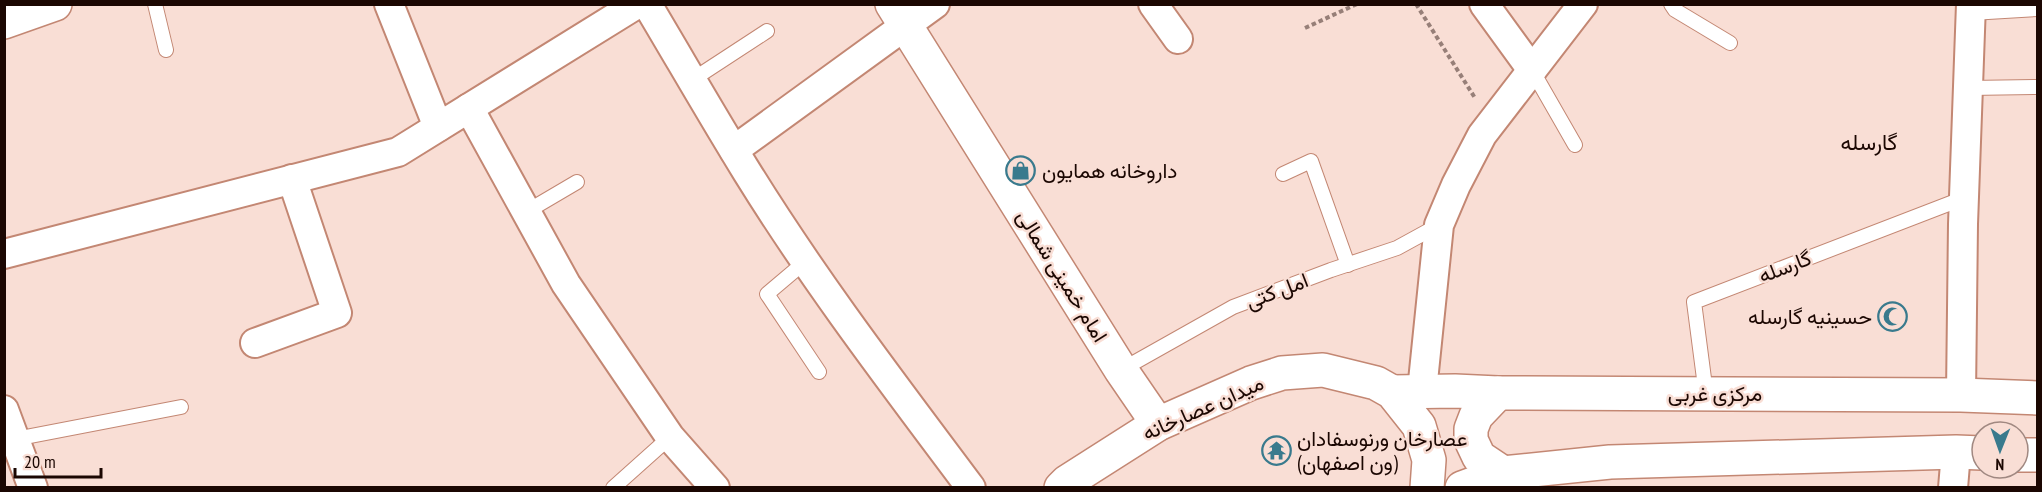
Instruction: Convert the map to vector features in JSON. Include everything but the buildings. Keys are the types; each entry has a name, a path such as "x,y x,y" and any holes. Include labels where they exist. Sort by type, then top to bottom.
{"main road":[{"path":"4,22 55,4"},
{"name":"امام خمینی شمالی","path":"898,15 1121,370 1158,424"},
{"name":"میدان عصارخانه","path":"1061,486 1158,424 1251,383 1282,373 1323,370 1376,382 1407,392 1429,459 1427,488"},
{"name":"مرکزی غربی","path":"1407,392 1961,395 2037,398"},
{"path":"1498,393 1476,416 1471,429 1471,440 1479,457 1503,473"},
{"path":"1462,488 1503,473 1610,462 1969,453"}],"street":[{"path":"389,4 438,127"},
{"path":"4,254 398,152 637,4"},
{"path":"647,4 734,150 807,261 895,387 970,488"},
{"path":"734,150 898,15 935,4"},
{"path":"1153,4 1178,39"},
{"path":"1484,4 1532,70"},
{"path":"1407,392 1439,225 1456,185 1482,135 1583,4"},
{"path":"1961,395 1964,198 1971,9"},
{"path":"469,108 566,284 670,437 715,488"},
{"path":"255,344 337,313 292,179"},
{"path":"4,410 33,488"},
{"path":"1953,488 1969,453"}],"lane":[{"path":"155,4 166,50"},
{"path":"1671,4 1675,10 1730,43"},
{"path":"1971,9 2037,9"},
{"path":"692,80 767,30"},
{"path":"1532,70 1575,146"},
{"path":"1969,88 2037,87"},
{"path":"1283,174 1311,161 1348,265"},
{"path":"526,212 577,182"},
{"name":"گارسله","path":"1706,394 1694,302 1964,198"},
{"name":"امل کتی","path":"1121,370 1233,307 1397,248 1439,225"},
{"path":"807,261 766,294 819,372"},
{"path":"15,439 181,407"},
{"path":"614,488 670,437"}],"path":[{"path":"1305,28 1357,4"},
{"path":"1416,4 1491,124"}],"place":[{"name":"داروخانه همایون","path":"1021,171"},
{"name":"حسینیه گارسله","path":"1893,317"},
{"name":"عصارخان ورنوسفادان (ون اصفهان)","path":"1276,451"}],"district":[{"name":"گارسله","path":"1869,142"}]}
